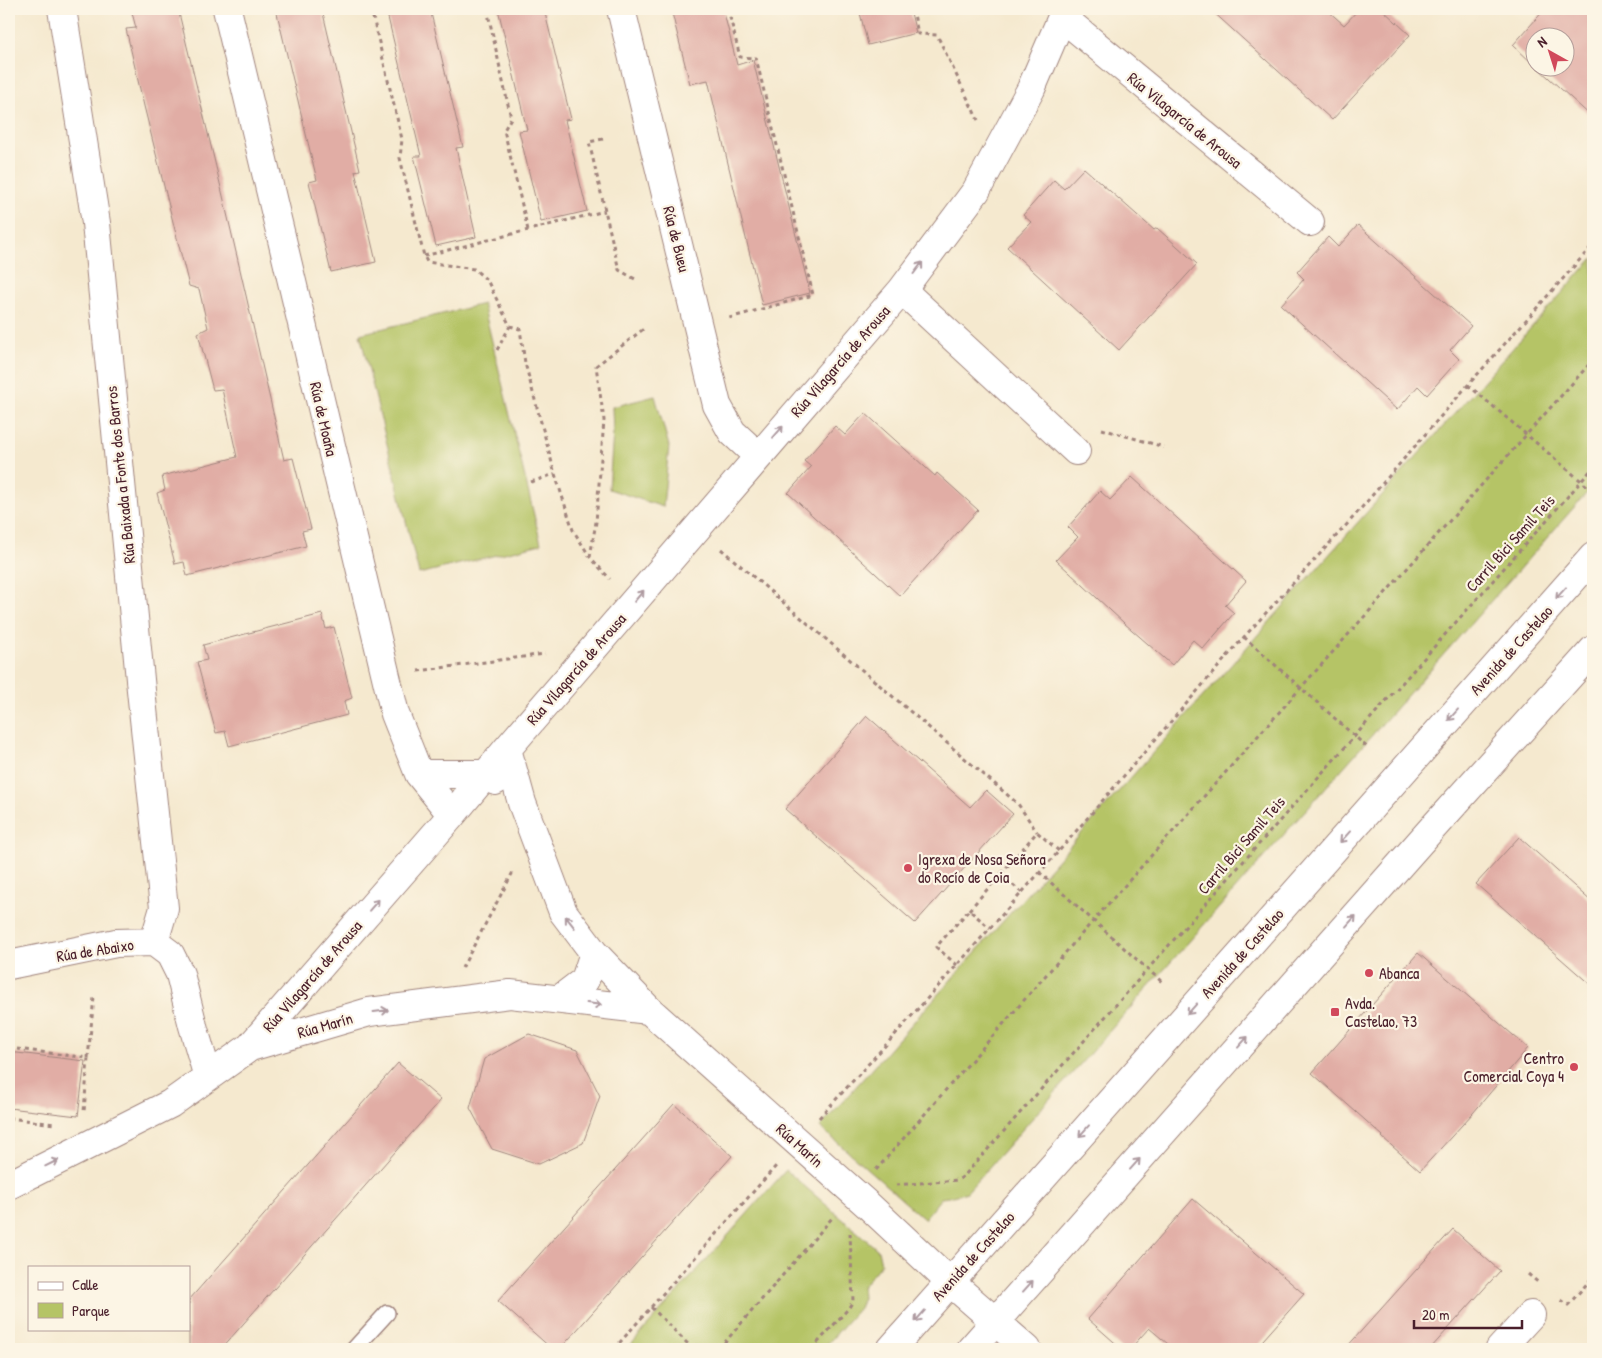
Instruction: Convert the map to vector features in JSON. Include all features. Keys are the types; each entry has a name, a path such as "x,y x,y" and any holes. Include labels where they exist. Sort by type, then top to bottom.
{"street":[{"name":"Rúa Baixada a Fonte dos Barros","path":"62,9 96,223 164,908 154,942"},
{"name":"Rúa de Moaña","path":"227,9 395,714 419,774 452,815"},
{"name":"Rúa de Bueu","path":"621,9 717,405 732,432 758,456"},
{"name":"Rúa Vilagarcía de Arousa","path":"250,1047 452,815 506,749 902,290 976,191 1031,89 1062,13 1310,222"},
{"name":"Rúa Vilagarcía de Arousa","path":"902,290 1076,451"},
{"name":"Avenida de Castelao","path":"890,1349 1593,557"},
{"path":"971,1349 1429,832 1593,650"},
{"name":"Rúa Marín","path":"506,749 522,802 563,912 594,953 649,1010 880,1216 950,1282 1027,1349"},
{"path":"419,774 486,774 522,802"},
{"name":"Rúa de Abaixo","path":"9,965 116,943 154,942 170,954 180,974 208,1076"},
{"path":"560,999 585,980 594,953"},
{"name":"Rúa Marín","path":"9,1185 170,1104 250,1047 369,1012 510,994 649,1010"},
{"path":"1500,1349 1532,1315"}],"lane":[{"path":"354,1349 387,1313"}],"path":[{"path":"371,9 402,139 400,158 424,256 427,262 474,269 487,280 510,326 520,329 525,363 555,474 573,530 590,557 612,580"},
{"path":"487,9 511,118 504,130 528,230"},
{"path":"728,9 740,57 756,58 813,295 728,318"},
{"path":"913,9 918,34 937,35 978,121"},
{"path":"603,139 589,142 619,270 635,278"},
{"path":"424,256 605,211"},
{"path":"614,1349 797,1142 884,1048 1244,637 1350,521 1593,245"},
{"path":"497,350 510,326"},
{"path":"590,557 596,522 604,420 596,366 646,327"},
{"path":"875,1171 1093,921 1593,360"},
{"path":"1468,385 1593,491"},
{"path":"1102,429 1164,447"},
{"name":"Carril Bici Samil Teis","path":"894,1186 958,1180 964,1176 1593,468"},
{"path":"531,482 555,474"},
{"path":"717,545 1018,804 1037,832 1058,850"},
{"path":"1244,637 1369,749"},
{"path":"415,671 551,654"},
{"path":"957,965 936,947 1037,832"},
{"path":"458,976 514,871"},
{"path":"1039,872 1162,982"},
{"path":"1000,874 1021,892"},
{"path":"969,910 990,928"},
{"path":"83,1115 94,997"},
{"path":"9,1048 88,1058"},
{"path":"9,1118 56,1124"},
{"path":"718,1349 834,1216"},
{"path":"812,1349 848,1309 853,1300 850,1230"},
{"path":"1528,1274 1541,1284"},
{"path":"1554,1295 1568,1305 1593,1277"},
{"path":"651,1307 693,1349"}],"green space":[{"path":"1593,258 1593,486 967,1192 941,1198 924,1219 820,1127"},
{"path":"483,304 541,544 419,574 360,334"},
{"path":"655,396 669,446 663,507 609,489 613,433 612,407"},
{"path":"786,1170 878,1250 881,1264 862,1287 863,1298 859,1308 823,1349 627,1349"}],"building":[{"path":"131,9 178,9 284,460 293,458 311,529 302,531 306,546 187,576 184,562 175,564 157,493 165,490 162,476 237,457 222,389 213,390 198,333 208,328 199,289 189,286 144,106 126,29 136,28"},
{"path":"276,9 322,9 360,170 355,171 376,262 331,272 309,182 317,180"},
{"path":"386,9 430,9 463,147 456,148 476,237 436,246 414,156 421,156"},
{"path":"498,9 544,9 571,119 565,120 587,211 541,222 519,131 527,130"},
{"path":"671,9 723,9 737,65 753,60 810,293 762,305 708,80 690,84"},
{"path":"859,9 910,9 916,33 868,45"},
{"path":"1210,9 1326,9 1344,25 1359,9 1382,9 1410,35 1332,120"},
{"path":"1545,9 1593,9 1593,118 1549,78 1574,78 1574,28 1528,28"},
{"path":"1524,33 1524,55 1513,45"},
{"path":"1084,168 1154,230 1157,228 1197,264 1119,350 1007,247 1031,222 1023,215 1054,180 1064,189"},
{"path":"1358,225 1471,326 1450,350 1459,359 1427,395 1418,386 1397,410 1281,305 1304,279 1297,272 1328,237 1338,247"},
{"path":"865,413 935,476 937,473 978,510 900,596 788,493 811,467 804,461 835,426 845,435"},
{"path":"1132,477 1246,581 1225,605 1234,613 1203,649 1193,640 1172,665 1056,560 1078,537 1068,527 1100,491 1110,500"},
{"path":"322,614 326,629 334,627 352,698 344,701 347,715 229,746 225,731 216,733 197,662 207,660 203,645"},
{"name":"Igrexa de Nosa Señora do Rocío de Coia","path":"867,716 970,807 986,790 1013,814 915,923 785,809"},
{"path":"1519,837 1593,903 1593,987 1476,884"},
{"path":"1418,953 1528,1048 1473,1113 1420,1171 1312,1073"},
{"path":"529,1034 577,1050 600,1096 583,1143 539,1164 492,1149 470,1108 484,1059"},
{"path":"9,1052 85,1061 78,1116 9,1108"},
{"path":"398,1063 441,1100 221,1349 189,1349 190,1299"},
{"path":"674,1104 732,1156 560,1349 552,1349 498,1301"},
{"path":"1193,1199 1304,1294 1255,1349 1174,1349 1149,1328 1130,1349 1122,1349 1088,1319"},
{"path":"1453,1229 1500,1271 1430,1349 1345,1349"}],"place":[{"name":"Igrexa de Nosa Señora do Rocío de Coia","path":"908,868"},
{"name":"Abanca","path":"1369,973"},
{"name":"Avda. Castelao, 73","path":"1335,1012"},
{"name":"Centro Comercial Coya 4","path":"1574,1067"}]}
